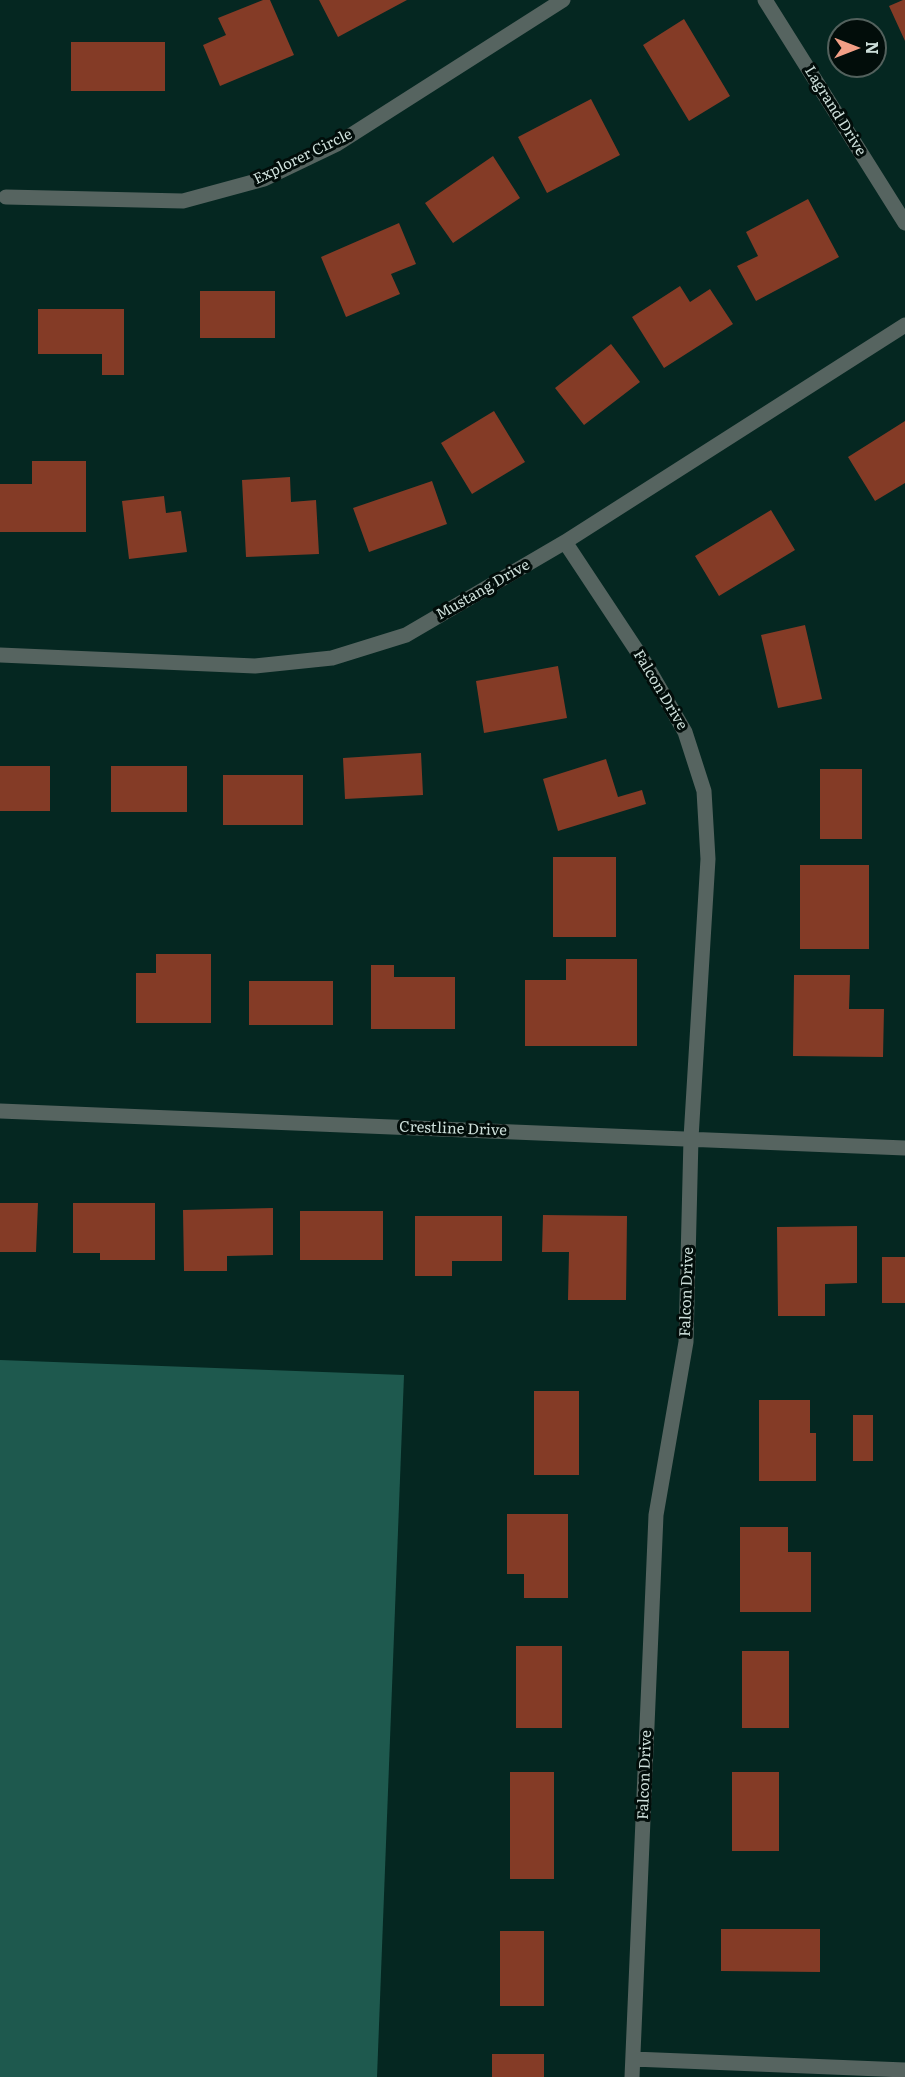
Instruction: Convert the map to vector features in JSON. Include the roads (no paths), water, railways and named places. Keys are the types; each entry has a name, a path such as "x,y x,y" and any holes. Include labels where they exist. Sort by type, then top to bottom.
{"street":[{"name":"Explorer Circle","path":"6,197 183,201 264,179 337,144 563,0"},
{"name":"Lagrand Drive","path":"765,0 905,223"},
{"name":"Mustang Drive","path":"0,655 255,666 332,657 406,635 566,542 905,325"},
{"name":"Falcon Drive","path":"566,542 645,663 686,732 704,791 708,859 691,1138 686,1342 656,1515 632,2077"},
{"name":"Crestline Drive","path":"0,1111 905,1148"},
{"path":"633,2059 905,2070"}]}
